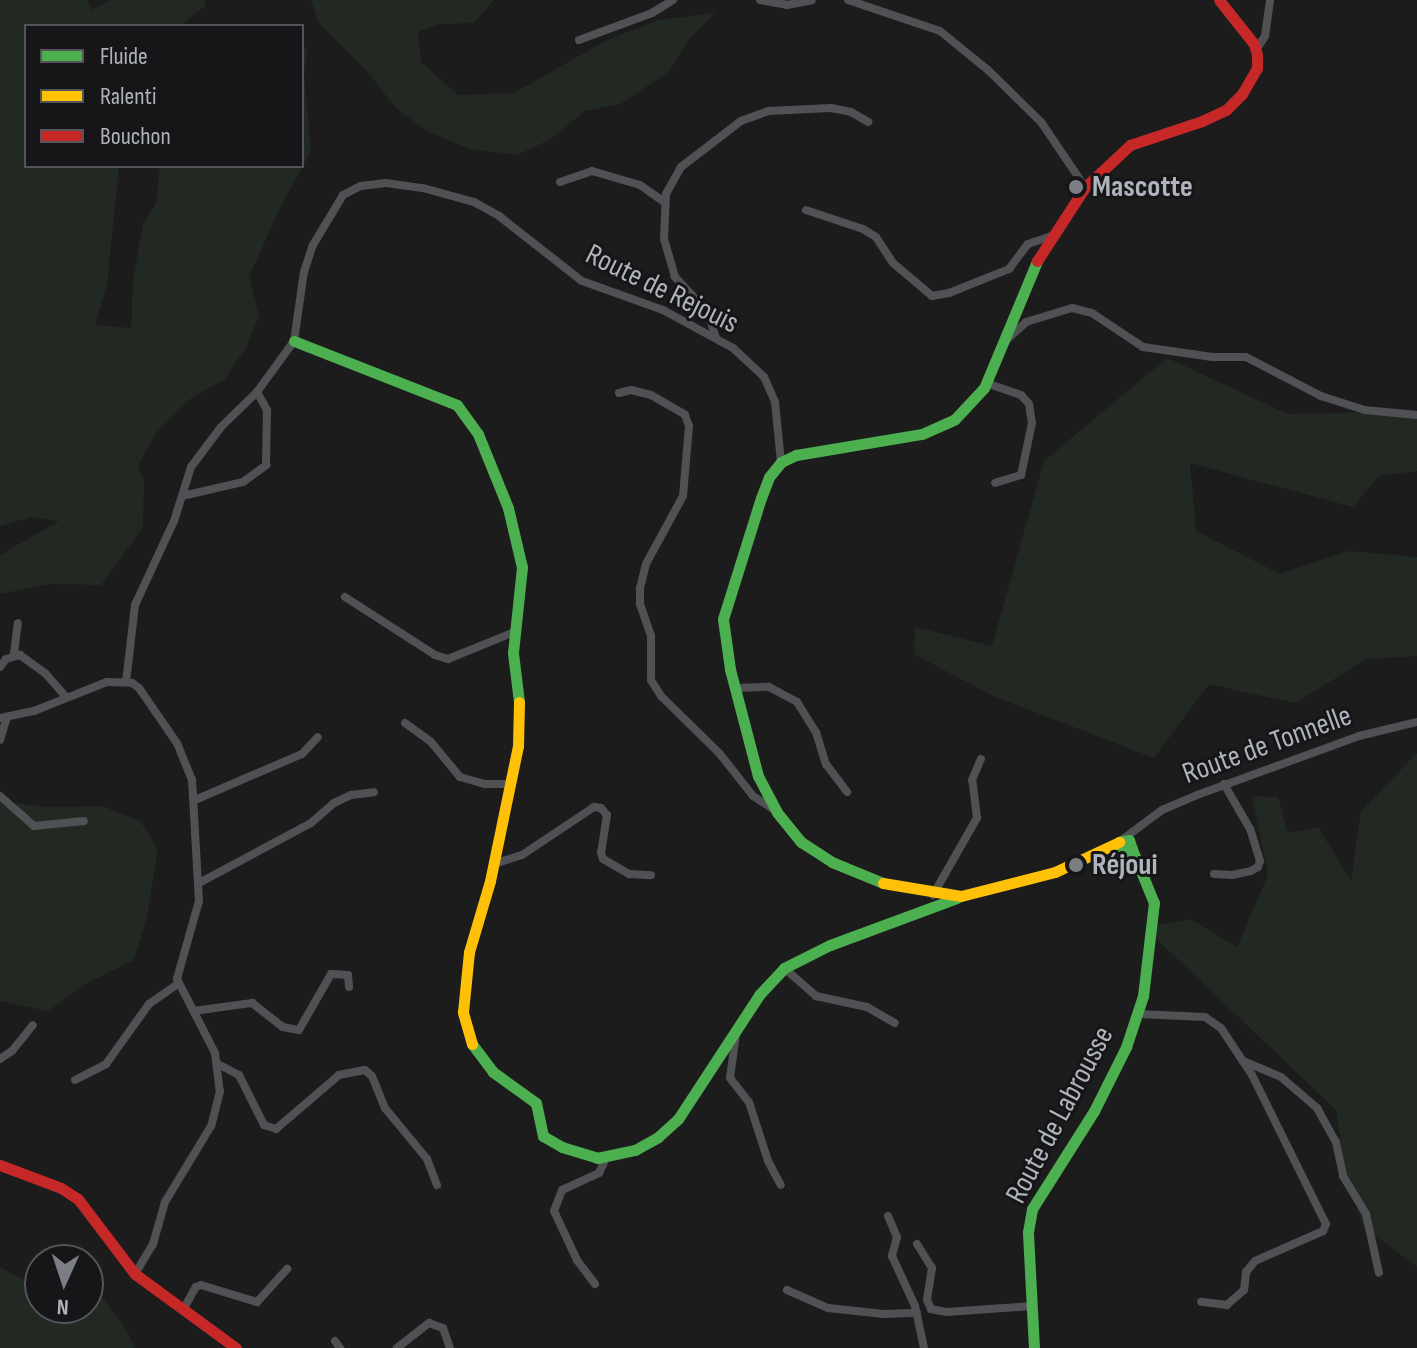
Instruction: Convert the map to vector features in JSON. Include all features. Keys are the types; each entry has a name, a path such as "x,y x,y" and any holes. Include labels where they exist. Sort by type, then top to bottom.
{"street":[{"path":"579,40 652,13 673,0"},
{"path":"760,0 787,5 812,0"},
{"path":"848,0 900,14 940,31 952,40 1041,122 1085,187"},
{"path":"781,462 796,455 940,428 971,404 986,383 1027,281 1051,236 1085,187 1130,145 1226,110 1252,78 1257,68 1256,50 1219,0"},
{"path":"1256,50 1265,36 1270,0"},
{"path":"716,339 707,311 675,277 664,239 664,202 672,182 687,160 754,114 816,107 851,112 868,122"},
{"path":"560,182 592,171 640,185 664,202"},
{"name":"Route de Rejouis","path":"126,682 135,605 182,496 191,467 205,447 257,392 294,341 304,272 322,225 343,195 361,186 386,183 474,202 499,216 582,281 663,310 733,348 764,377 775,402 781,462"},
{"path":"806,210 863,229 876,237 893,263 932,296 949,293 1009,269 1028,244 1051,236"},
{"path":"1000,346 1026,322 1072,308 1092,313 1143,347 1212,357 1246,357 1321,396 1365,410 1417,415"},
{"path":"294,341 448,400 470,420 494,470 521,554 514,632 521,716 494,864 465,978 467,1036 493,1072 536,1103 543,1136 588,1156 606,1158 635,1150 668,1129 736,1034 759,995 784,968 830,945 921,914 961,896"},
{"path":"986,383 1021,395 1029,404 1032,423 1021,475 995,483"},
{"path":"619,393 639,391 651,395 685,415 689,426 683,496 646,564 640,588 640,604 651,636 651,680 661,696 720,754 753,796 777,812"},
{"path":"182,496 243,482 266,465 267,410 257,392"},
{"name":"Route de Labrousse","path":"781,462 769,477 761,498 726,607 724,630 734,688 758,776 777,812 801,842 832,862 884,884 933,895 961,896 1055,872 1100,850 1124,846 1138,862 1154,903 1150,950 1138,1014 1094,1111 1032,1209 1028,1232 1034,1348"},
{"path":"345,597 435,655 448,659 514,632"},
{"path":"0,667 14,654 18,623"},
{"path":"14,654 32,663 66,697"},
{"path":"0,740 3,717 34,711 107,682 126,682 139,688 177,743 192,780 198,912 178,966 178,984 218,1064 220,1091 215,1117 165,1202 153,1244 135,1274"},
{"path":"734,688 769,687 797,702 816,732 826,764 847,792"},
{"name":"Route de Tonnelle","path":"1124,846 1138,827 1162,810 1224,784 1359,736 1417,722"},
{"path":"405,723 431,742 460,777 485,784 511,784"},
{"path":"195,800 302,754 318,737"},
{"path":"933,895 975,824 978,812 972,780 981,759"},
{"path":"1214,874 1251,871 1258,867 1260,861 1250,829 1224,784"},
{"path":"199,883 311,823 334,803 351,795 374,792"},
{"path":"0,796 34,826 84,821"},
{"path":"494,864 522,855 594,807 607,815 601,853 603,859 629,874 651,875"},
{"path":"784,968 816,996 867,1007 895,1023"},
{"path":"194,1011 252,1003 283,1027 299,1030 331,974 348,975 349,987"},
{"path":"75,1080 106,1064 149,1004 178,984"},
{"path":"1138,1014 1205,1017 1221,1028 1242,1061 1326,1224 1323,1231 1255,1261 1246,1272 1244,1290 1227,1305 1201,1302"},
{"path":"0,1059 12,1051 33,1025"},
{"path":"736,1034 730,1078 749,1102 768,1161 781,1185"},
{"path":"1242,1061 1281,1077 1317,1108 1336,1142 1343,1176 1366,1214 1379,1273"},
{"path":"218,1064 239,1075 264,1125 276,1129 339,1075 365,1070 385,1108 427,1159 437,1185"},
{"path":"595,1284 577,1260 554,1211 562,1190 599,1173 606,1158"},
{"path":"0,1165 61,1188 78,1199 135,1274 236,1348"},
{"path":"888,1216 897,1237 892,1256 917,1313 924,1348"},
{"path":"917,1244 932,1268 927,1305 931,1309 947,1312 1032,1306"},
{"path":"183,1310 196,1287 201,1285 257,1302 287,1269"},
{"path":"787,1290 828,1308 884,1314 917,1313"},
{"path":"397,1348 429,1323 443,1328 450,1348"}],"shaded area":[{"path":"0,0 88,0 91,10 111,0 205,0 205,6 182,24 24,24 24,168 119,168 107,284 95,325 131,328 133,281 143,224 156,203 160,168 302,168 249,277 259,315 247,346 224,380 190,399 155,434 138,466 144,482 143,527 101,585 50,584 0,594 0,555 59,521 32,517 0,526"},
{"path":"311,0 494,0 474,23 440,24 418,32 421,62 458,95 514,93 607,40 659,20 715,13 688,40 669,72 620,104 585,111 551,139 517,155 470,149 427,131 396,108 365,69 318,22"},
{"path":"304,46 308,49 304,72"},
{"path":"304,72 311,151 304,164"},
{"path":"1167,358 1288,414 1417,411 1417,471 1379,476 1353,507 1190,463 1196,531 1280,574 1348,551 1417,557 1417,656 1367,659 1295,703 1209,684 1154,758 993,696 914,654 915,627 992,646 1044,461"},
{"path":"1417,753 1417,1267 1363,1226 1345,1168 1336,1110 1145,928 1190,919 1237,947 1268,875 1252,796 1278,797 1288,833 1318,827 1351,881 1361,811"},
{"path":"0,801 46,807 102,806 140,821 158,849 147,917 134,960 87,983 48,1011 0,1001"},
{"path":"0,1267 24,1280 24,1324 104,1324 104,1300 125,1328 135,1348 0,1348"}],"traffic: fast":[{"path":"883,883 832,862 801,842 777,812 758,776 730,669 723,619 761,498 769,477 781,462 796,455 922,434 955,419 984,388 1037,261"},
{"path":"294,341 457,405 478,434 508,508 522,567 513,653 519,702"},
{"path":"1119,851 1119,842 1129,840 1132,849 1123,854"},
{"path":"1034,1348 1028,1232 1032,1209 1094,1111 1126,1047 1143,996 1154,903 1132,849"},
{"path":"472,1044 493,1072 536,1103 543,1136 562,1147 597,1158 635,1150 658,1137 678,1119 759,995 784,968 830,945 957,898"}],"traffic: slow":[{"path":"472,1044 463,1012 469,952 490,881 518,746 519,702"},
{"path":"883,883 961,896 1055,872 1119,842"}],"traffic: jam":[{"path":"1037,261 1085,187 1130,145 1202,121 1226,110 1242,94 1257,68 1257,55 1254,44 1219,0"},
{"path":"0,1165 61,1188 78,1199 135,1274 236,1348"}],"place":[{"name":"Mascotte","path":"1076,187"},
{"name":"Réjoui","path":"1076,865"}]}
